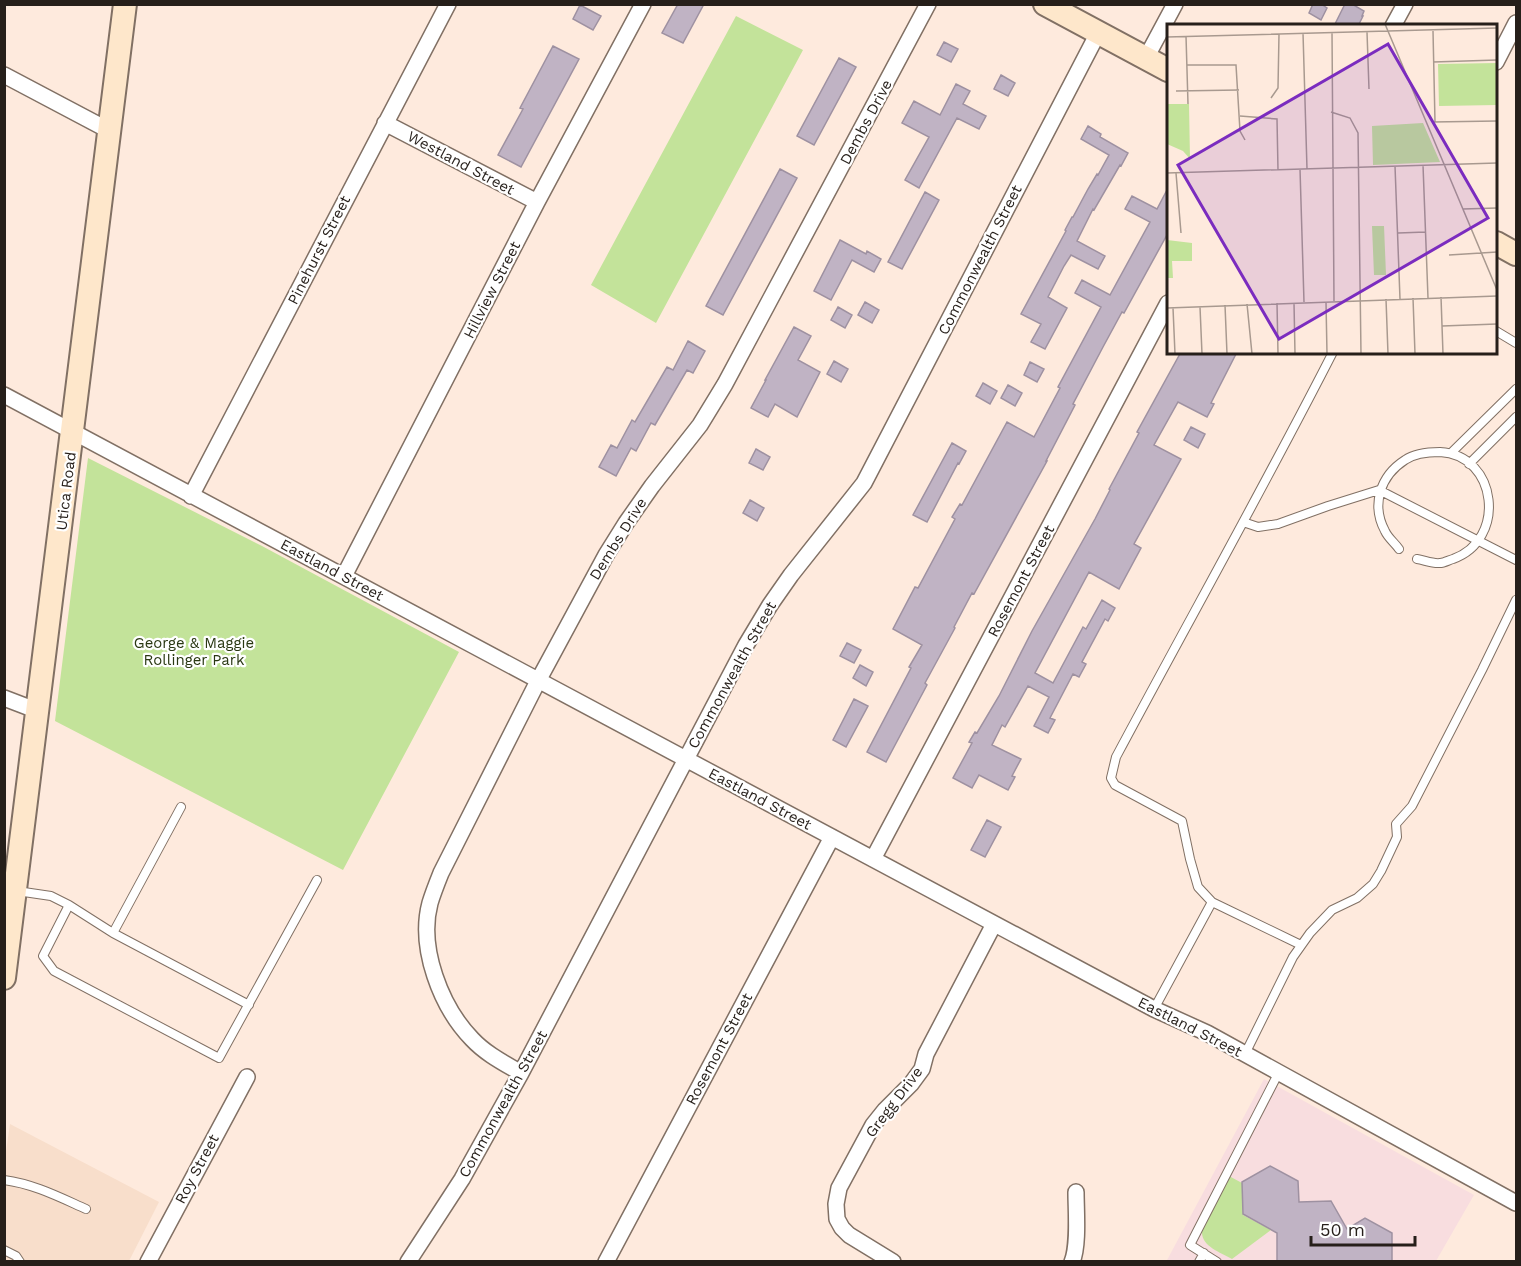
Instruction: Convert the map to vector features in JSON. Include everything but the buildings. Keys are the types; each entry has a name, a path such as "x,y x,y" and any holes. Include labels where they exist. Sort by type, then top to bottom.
{"main road":[{"name":"Utica Road","path":"4,978 126,4"},
{"path":"1045,4 1167,69"},
{"path":"1497,244 1516,254"}],"street":[{"name":"Pinehurst Street","path":"191,496 447,4"},
{"name":"Hillview Street","path":"344,576 537,202 643,4"},
{"name":"Dembs Drive","path":"521,1073 489,1054 473,1040 449,1009 435,980 427,923 429,905 441,873 588,586 626,523 700,425 725,384 928,4"},
{"path":"1146,58 1175,4"},
{"path":"1394,24 1405,4"},
{"path":"1497,60 1516,23"},
{"name":"Commonwealth Street","path":"408,1262 462,1179 521,1073 746,645 791,575 864,483 1098,33"},
{"path":"4,75 111,131"},
{"name":"Westland Street","path":"385,123 537,202"},
{"name":"Rosemont Street","path":"873,859 1167,305"},
{"name":"Eastland Street","path":"4,395 1154,1010 1207,1033 1516,1203"},
{"path":"4,698 38,711"},
{"name":"Rosemont Street","path":"606,1262 832,837"},
{"name":"Gregg Drive","path":"893,1262 849,1235 842,1228 837,1219 836,1204 839,1188 873,1125 922,1069 926,1054 994,924"},
{"name":"Roy Street","path":"148,1262 247,1077"},
{"path":"1072,1262 1075,1244 1076,1192"}],"lane":[{"path":"1497,333 1516,343"},
{"path":"1301,945 1212,902 1198,887 1182,820 1115,785 1111,778 1116,757 1332,354"},
{"path":"1451,453 1516,389"},
{"path":"1469,464 1516,417"},
{"path":"1400,549 1385,532 1378,512 1379,490 1390,473 1405,459 1426,452 1451,453 1480,474 1489,495 1489,519 1479,540 1463,555 1440,563 1417,559"},
{"path":"1243,522 1258,526 1278,524 1379,490 1516,560"},
{"path":"1245,1054 1301,945 1332,910 1358,898 1373,884 1381,872 1397,837 1396,825 1412,806 1516,600"},
{"path":"113,933 182,807"},
{"path":"69,904 43,956 54,971 219,1058 317,880"},
{"path":"15,891 51,896 69,904 113,933 249,1005"},
{"path":"1154,1010 1212,902"},
{"path":"1217,1262 1190,1245 1279,1072"},
{"path":"4,1180 24,1183 86,1209"},
{"path":"4,1250 16,1256 20,1262"},
{"path":"1199,1262 1204,1253"}],"shaded area":[{"path":"1264,1079 1474,1195 1436,1261 1166,1262"},
{"path":"10,1124 159,1202 129,1261 5,1262 4,1165"}],"green space":[{"path":"736,16 803,50 656,323 591,285"},
{"name":"George & Maggie Rollinger Park","path":"88,458 262,546 459,652 343,870 55,721"},
{"path":"1229,1176 1242,1183 1243,1215 1271,1230 1232,1259 1208,1245 1202,1231"}]}
